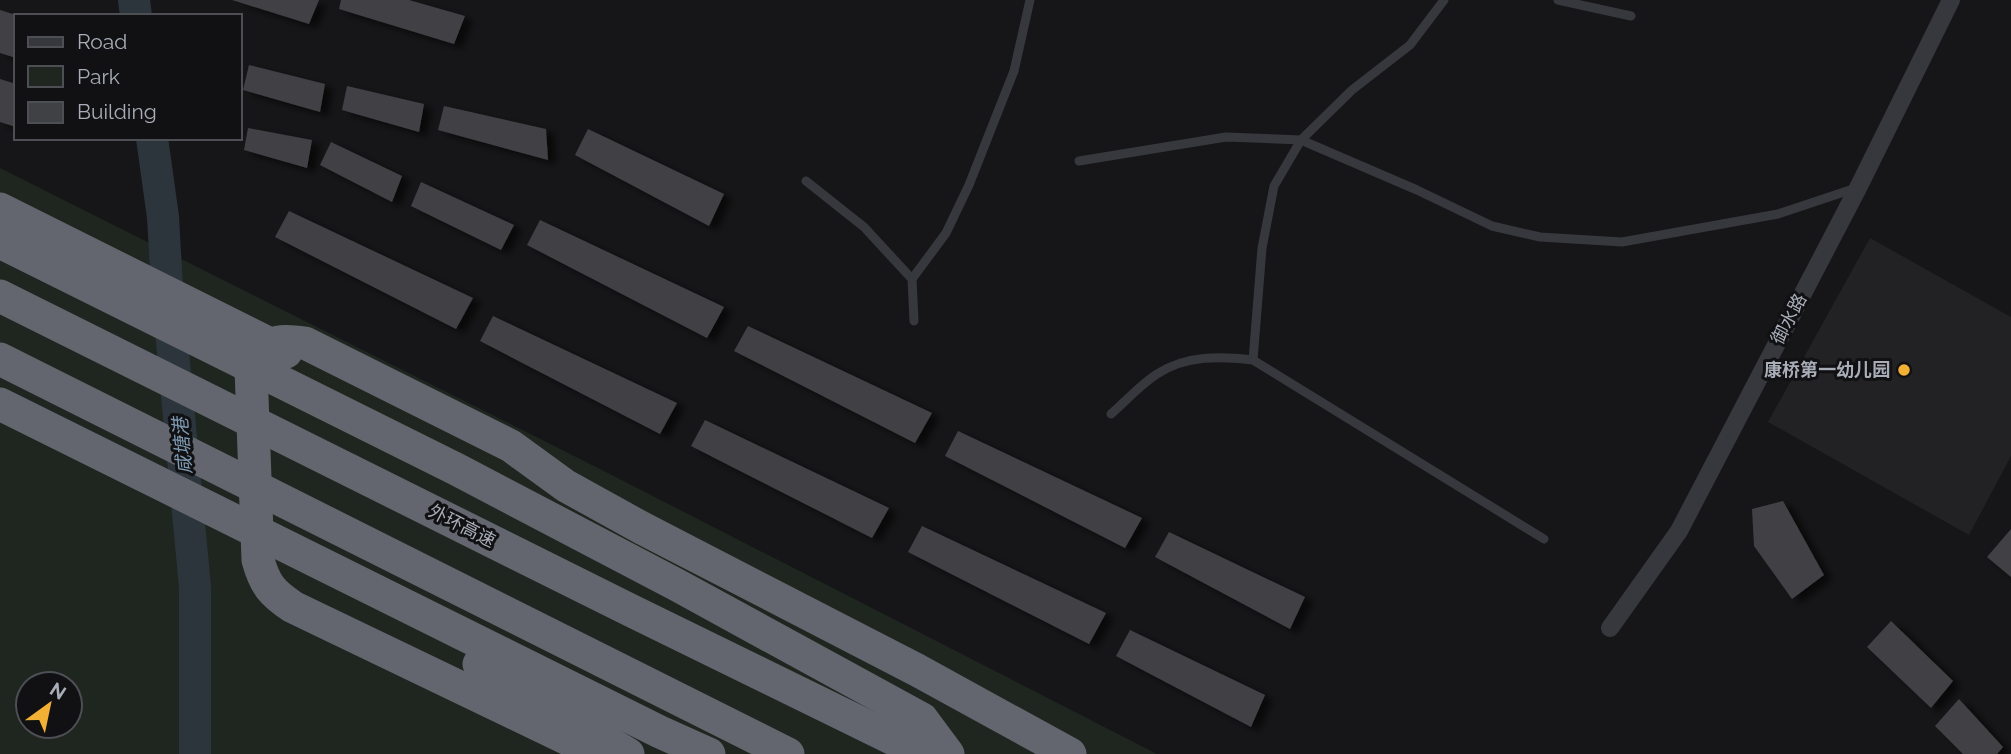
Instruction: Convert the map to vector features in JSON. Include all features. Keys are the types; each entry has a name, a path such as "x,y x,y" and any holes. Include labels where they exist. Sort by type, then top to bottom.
{"highway":[{"path":"0,209 516,467 566,486"},
{"path":"0,242 621,555 922,719 948,754"},
{"name":"外环高速","path":"0,296 925,754"},
{"path":"599,754 293,607 275,595 264,580 258,561 251,369 260,351 282,340 305,343 511,446 566,486 642,528 895,659 1070,754"},
{"path":"0,359 788,754"},
{"path":"0,404 709,754"},
{"path":"516,467 621,555"},
{"path":"403,604 445,643 628,754"}],"street":[{"name":"御水路","path":"1610,628 1679,531 1858,188 1951,0"}],"lane":[{"path":"912,279 946,233 969,186 1014,71 1030,0"},
{"path":"1253,360 1262,248 1274,186 1301,140 1352,90 1410,45 1444,0"},
{"path":"1558,0 1631,16"},
{"path":"1079,161 1226,138 1301,140 1492,226 1540,237 1622,242 1778,214 1858,188"},
{"path":"806,181 864,227 912,279 915,321"},
{"path":"1111,414 1157,374 1184,361 1222,356 1253,360 1544,539"}],"shaded area":[{"name":"康桥第一幼儿园","path":"1870,238 2011,317 2011,456 1969,535 1768,422"}],"green space":[{"path":"0,168 602,470 1157,754 0,754"}],"building":[{"path":"232,0 319,0 309,24"},
{"path":"341,0 409,0 465,16 454,44 339,9"},
{"path":"0,10 14,14 14,57 0,53"},
{"path":"249,65 325,84 320,112 243,90"},
{"path":"0,79 14,83 14,126 0,122"},
{"path":"347,86 424,104 419,132 342,110"},
{"path":"444,106 546,129 548,160 438,130"},
{"path":"248,128 312,140 307,168 244,150"},
{"path":"588,129 724,194 709,226 575,155"},
{"path":"331,142 402,176 392,202 320,165"},
{"path":"421,182 514,225 501,250 411,206"},
{"path":"289,211 473,298 456,329 275,237"},
{"path":"540,220 724,307 707,338 527,245"},
{"path":"493,316 677,403 660,434 480,341"},
{"path":"748,326 932,413 915,443 734,351"},
{"path":"705,420 889,508 872,538 691,446"},
{"path":"958,431 1142,518 1125,548 945,456"},
{"path":"1783,501 1824,575 1792,599 1754,546 1752,509"},
{"path":"922,526 1106,613 1089,644 908,552"},
{"path":"2011,529 2011,577 1987,557"},
{"path":"1169,532 1305,597 1290,629 1155,557"},
{"path":"1891,621 1953,681 1931,708 1867,647"},
{"path":"1130,630 1265,695 1251,727 1116,656"},
{"path":"1959,699 2003,747 1997,754 1963,754 1935,726"}],"waterway":[{"name":"咸塘港","path":"134,0 136,14"},
{"name":"咸塘港","path":"152,140 163,217 167,288 195,587 195,754"}],"place":[{"name":"康桥第一幼儿园","path":"1904,370"}]}
